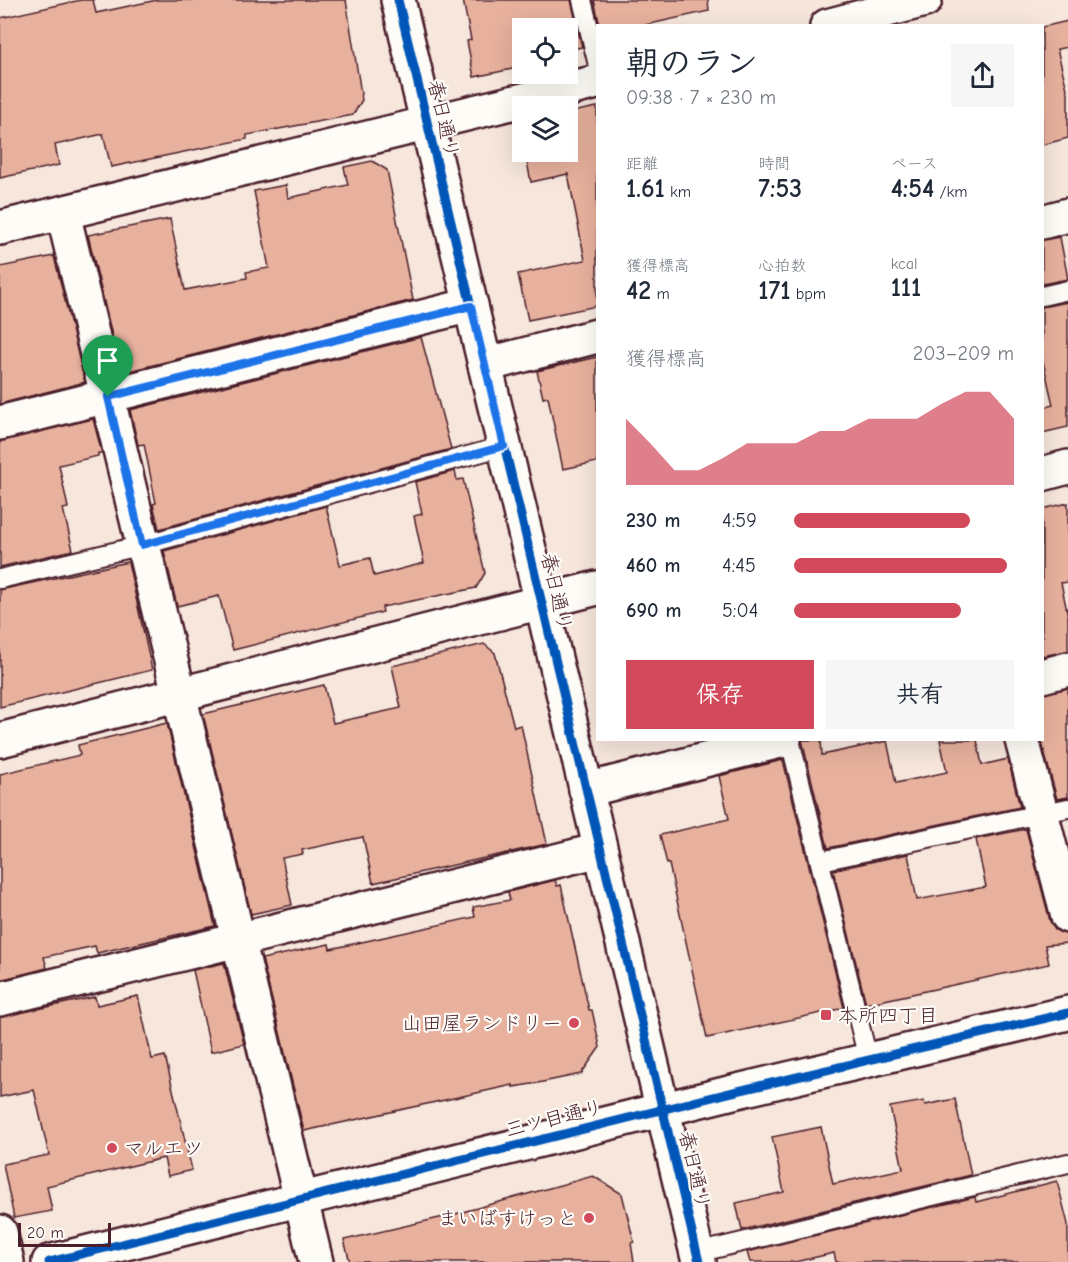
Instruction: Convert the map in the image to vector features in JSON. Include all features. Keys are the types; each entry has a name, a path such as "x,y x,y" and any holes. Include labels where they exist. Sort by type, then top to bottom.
{"street":[{"name":"春日通り","path":"398,0 698,1258"},
{"path":"840,18 925,0"},
{"path":"0,228 596,82"},
{"path":"63,213 142,545 240,939 316,1262"},
{"path":"1044,222 1068,216"},
{"path":"0,423 471,306"},
{"path":"485,365 596,336"},
{"path":"1044,473 1068,467"},
{"path":"0,740 596,588"},
{"path":"1044,675 1068,669"},
{"path":"586,790 780,741"},
{"path":"1022,741 1055,812 1068,916"},
{"path":"0,999 600,850"},
{"name":"三ツ目通り","path":"49,1262 662,1109 1068,1013"},
{"path":"0,1232 7,1262"}],"lane":[{"path":"582,0 596,58"},
{"path":"1044,296 1068,290"},
{"path":"0,579 142,545 504,446"},
{"path":"790,741 868,1059"},
{"path":"821,861 1055,812"},
{"path":"698,1258 1068,1163"}],"building":[{"path":"81,0 93,0 96,13 157,0 346,0 362,100 353,115 247,135 247,139 111,167 103,134 55,145 59,165 0,178 0,18"},
{"path":"463,0 571,0 575,18 512,18 512,69 474,77 467,41 471,40"},
{"path":"594,0 708,0 709,11 650,24 600,24"},
{"path":"1068,21 1068,47 1057,49 1068,93 1068,138 1044,144 1044,27"},
{"path":"578,30 582,47 578,48"},
{"path":"596,107 596,306 528,320 518,274 585,260 568,174 531,182 527,162 578,162 578,111"},
{"path":"372,161 387,170 413,300 121,373 88,235 170,219 185,290 247,278 246,272 269,268 254,191 286,185 288,198 348,185 344,167"},
{"path":"1060,237 1068,279 1044,284 1044,240"},
{"path":"54,256 85,382 0,404 0,267"},
{"path":"1068,302 1068,427 1044,433 1044,407 1053,405 1044,366 1044,307"},
{"path":"421,337 451,449 159,529 144,444 138,445 130,410"},
{"path":"596,357 596,462 563,469 548,397 543,398 537,371"},
{"path":"93,419 102,453 98,453 98,456 59,465 68,508 63,509 73,550 0,567 0,441"},
{"path":"455,471 457,480 463,479 485,573 476,588 382,607 383,612 233,650 219,596 177,606 164,551 326,506 340,565 370,558 374,576 424,563 414,516 422,514 415,482"},
{"path":"1068,503 1068,582 1061,583 1068,616 1068,651 1044,656 1044,509"},
{"path":"128,562 152,670 0,707 0,590"},
{"path":"484,644 495,653 514,727 521,725 547,844 373,883 363,837 302,850 303,854 282,858 292,905 251,914 203,714 324,685 333,723 401,708 392,666"},
{"path":"1068,688 1068,797 1057,799 1041,741 1044,741 1044,694"},
{"path":"167,723 215,926 97,953 95,946 44,957 47,968 0,980 0,774 80,755 78,745"},
{"path":"802,741 821,741 822,755 887,741 896,783 947,772 940,741 977,741 982,765 1008,759 1020,807 828,848"},
{"path":"783,760 844,1008 707,1038 669,864 667,864 660,835 729,819 719,776"},
{"path":"1026,829 1050,921 1055,930 1068,934 1068,943 1045,945 1049,964 866,1004 833,870 908,854 917,900 986,887 976,839"},
{"path":"555,880 557,886 561,885 589,1010 592,1010 600,1047 581,1074 538,1083 513,1087 513,1085 304,1131 262,959 329,944 330,949 475,917 473,907 510,900 508,892"},
{"path":"224,963 244,1044 211,1052 193,970"},
{"path":"138,996 152,1059 165,1056 192,1170 168,1176 164,1158 47,1186 52,1211 14,1218 3,1164 49,1155 34,1090 0,1097 0,1017 95,997 97,1005"},
{"path":"955,1099 971,1175 742,1230 736,1203 784,1192 772,1137 821,1127 833,1184 903,1169 890,1107 924,1101 925,1105"},
{"path":"593,1176 622,1194 634,1242 631,1243 634,1262 350,1262 344,1240 448,1216"},
{"path":"1057,1181 1068,1224 1068,1262 836,1262 834,1253 795,1262 750,1262 747,1252 975,1197 976,1202"}],"cycle path":[{"path":"398,0 699,1262"},
{"path":"49,1262 733,1092 1068,1013"}],"place":[{"name":"本所四丁目","path":"826,1015"},
{"name":"山田屋ランドリー","path":"574,1023"},
{"name":"マルエツ","path":"112,1148"},
{"name":"まいばすけっと","path":"589,1218"}],"route":[{"path":"471,306 504,446 142,545 108,397 471,306"}]}
